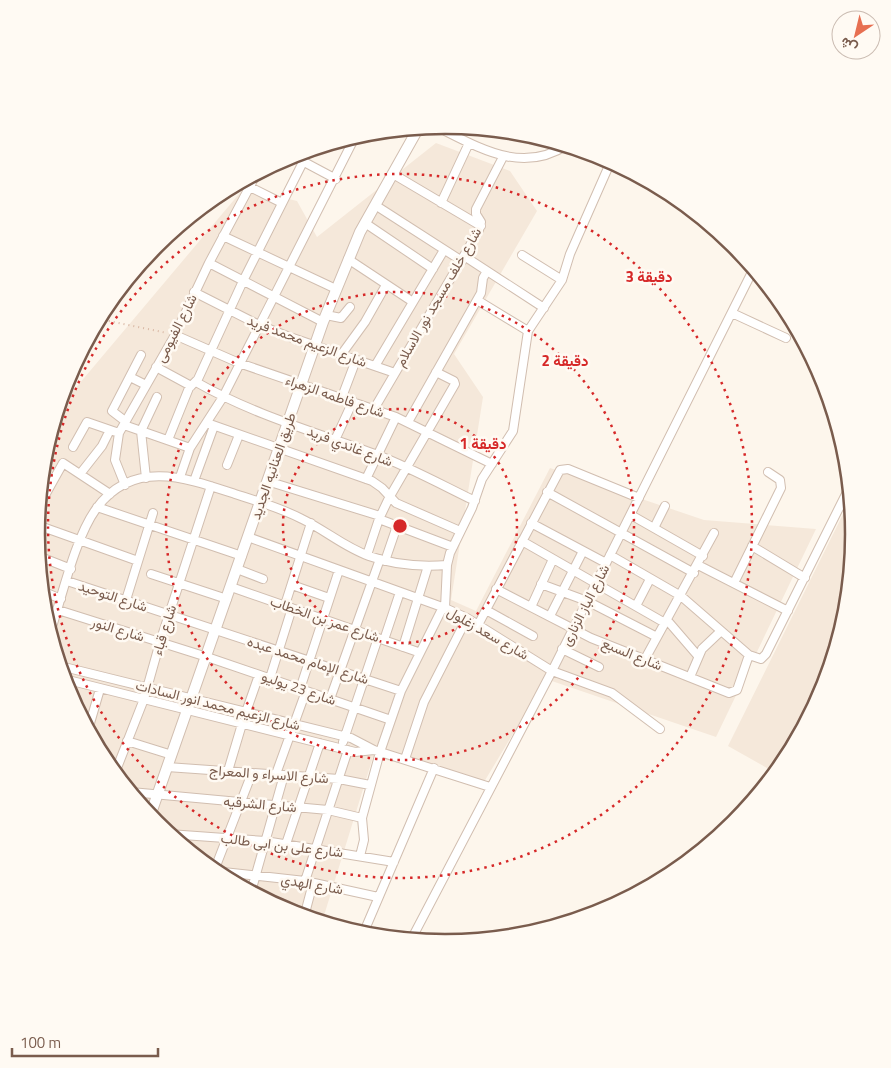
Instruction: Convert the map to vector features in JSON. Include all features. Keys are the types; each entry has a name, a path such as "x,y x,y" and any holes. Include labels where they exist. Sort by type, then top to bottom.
{"street":[{"path":"450,133 503,157 537,158 557,149"},
{"name":"طريق العنانيه الجديد","path":"153,808 336,289 365,224 415,134"},
{"path":"442,203 470,143"},
{"path":"194,481 211,424 223,397 352,145"},
{"name":"شارع خلف مسجد نور الاسلام","path":"374,409 481,226 476,209 503,157"},
{"path":"168,440 257,252 303,162 336,179"},
{"path":"360,856 364,840 362,818 377,751 392,720 401,691 418,652 444,607 447,565 453,547 475,501 482,479 513,431 528,331 562,280 570,254 608,168"},
{"path":"393,174 481,226"},
{"name":"شارع الفيومى","path":"126,485 115,460 119,433 175,334 194,292 251,184"},
{"path":"249,187 282,203"},
{"path":"375,205 444,250 487,271 544,308"},
{"path":"365,224 433,269"},
{"path":"223,236 336,289"},
{"path":"375,366 444,250"},
{"path":"522,255 562,280"},
{"path":"348,259 413,302"},
{"path":"209,263 274,297 325,318 341,318 350,307"},
{"path":"408,422 477,300 487,271"},
{"name":"شارع الباز الزنارى","path":"414,933 552,670 751,275"},
{"path":"341,355 365,322 386,285"},
{"name":"شارع الزعيم محمد فريد","path":"194,292 259,325 395,373"},
{"path":"477,300 528,331"},
{"path":"732,313 786,338"},
{"name":"شارع فاطمه الزهراء","path":"175,334 239,363 342,397 408,422 492,464"},
{"path":"141,355 112,411 125,423 141,431 190,448"},
{"path":"342,397 356,360"},
{"name":"شارع غاندي فريد","path":"156,367 288,424 377,455 475,501"},
{"path":"367,555 379,518 389,498 455,383 436,372"},
{"path":"130,377 146,385"},
{"path":"146,478 141,431 157,397"},
{"path":"335,440 353,401"},
{"path":"366,479 396,418"},
{"path":"73,447 85,423 119,433"},
{"path":"211,424 366,479 377,484 389,498 399,505 460,531"},
{"path":"180,477 190,448 211,424"},
{"path":"80,474 102,446 110,430"},
{"path":"228,465 239,435"},
{"path":"47,491 63,463 110,494"},
{"path":"478,625 557,473 564,469 639,498"},
{"path":"734,583 781,488 780,480 768,472"},
{"path":"54,617 86,523 97,507 110,494 126,485 146,478 180,477 260,502 311,523 344,544 382,560 428,566 447,565"},
{"path":"268,481 379,518 453,547"},
{"name":"شارع قباء","path":"118,765 144,699 160,642 211,486"},
{"path":"547,492 694,573"},
{"path":"610,555 681,596 749,655 758,659 764,657 844,498"},
{"path":"654,528 665,506"},
{"path":"97,507 242,556"},
{"path":"126,600 153,513"},
{"path":"631,515 703,556"},
{"path":"270,678 279,651 292,584 311,523"},
{"path":"531,523 606,563"},
{"path":"330,699 372,582 397,526"},
{"path":"45,528 79,542 138,561"},
{"path":"645,659 694,573 714,533"},
{"name":"شارع سعد زغلول","path":"248,537 444,607 467,618 552,670 612,693 660,729"},
{"path":"522,541 666,621 698,656"},
{"path":"752,546 805,578"},
{"path":"550,616 583,551"},
{"path":"46,559 71,569"},
{"path":"531,607 553,559"},
{"path":"698,564 788,611"},
{"path":"403,647 420,599 428,566"},
{"path":"237,569 263,579"},
{"path":"253,885 276,805 280,774 303,690 309,660 339,570"},
{"path":"151,574 227,599"},
{"path":"636,606 650,579"},
{"name":"شارع التوحيد","path":"67,581 216,630"},
{"path":"292,584 329,598"},
{"path":"541,584 587,601 657,637"},
{"name":"شارع عمر بن الخطاب","path":"231,587 418,652"},
{"name":"شارع السبع","path":"496,589 573,628 729,693 735,692 749,655"},
{"path":"304,881 339,779 344,737 364,679 400,592"},
{"path":"50,594 61,599"},
{"name":"شارع النور","path":"58,610 207,657"},
{"path":"486,610 533,636"},
{"path":"405,759 424,702 467,618"},
{"name":"شارع الإمام محمد عبده","path":"216,630 401,691"},
{"path":"690,678 698,656 708,642 721,631"},
{"path":"562,649 599,667"},
{"name":"شارع 23 يوليو","path":"207,657 392,720"},
{"name":"شارع الزعيم محمد انور السادات","path":"68,668 344,737 363,743 377,751 490,787"},
{"path":"246,712 258,674"},
{"name":"شارع الزعيم محمد انور السادات","path":"73,682 361,753 377,751"},
{"path":"91,720 100,689"},
{"path":"228,771 242,724"},
{"path":"127,741 172,755"},
{"path":"286,844 320,743"},
{"name":"شارع الاسراء و المعراج","path":"168,767 308,776 370,785"},
{"path":"366,927 434,768"},
{"path":"217,863 252,773"},
{"name":"شارع الشرقيه","path":"140,793 328,810 362,818"},
{"name":"شارع على بن ابى طالب","path":"181,835 266,841 394,862"},
{"name":"شارع الهدي","path":"232,873 313,882 378,897"},
{"path":"306,909 313,882"}],"path":[{"path":"107,321 175,334"}],"shaded area":[{"path":"436,143 510,171 537,211 454,354 483,397 451,600 476,611 550,468 704,520 816,529 716,737 546,679 484,782 373,757 324,915 268,893 245,881 202,852 181,835 144,798 112,757 86,711 66,663 48,586 45,534 48,482 59,430 70,395 244,188 297,201 317,237"},
{"path":"845,510 845,560 838,612 825,663 805,711 779,757 770,769 728,746"}]}
